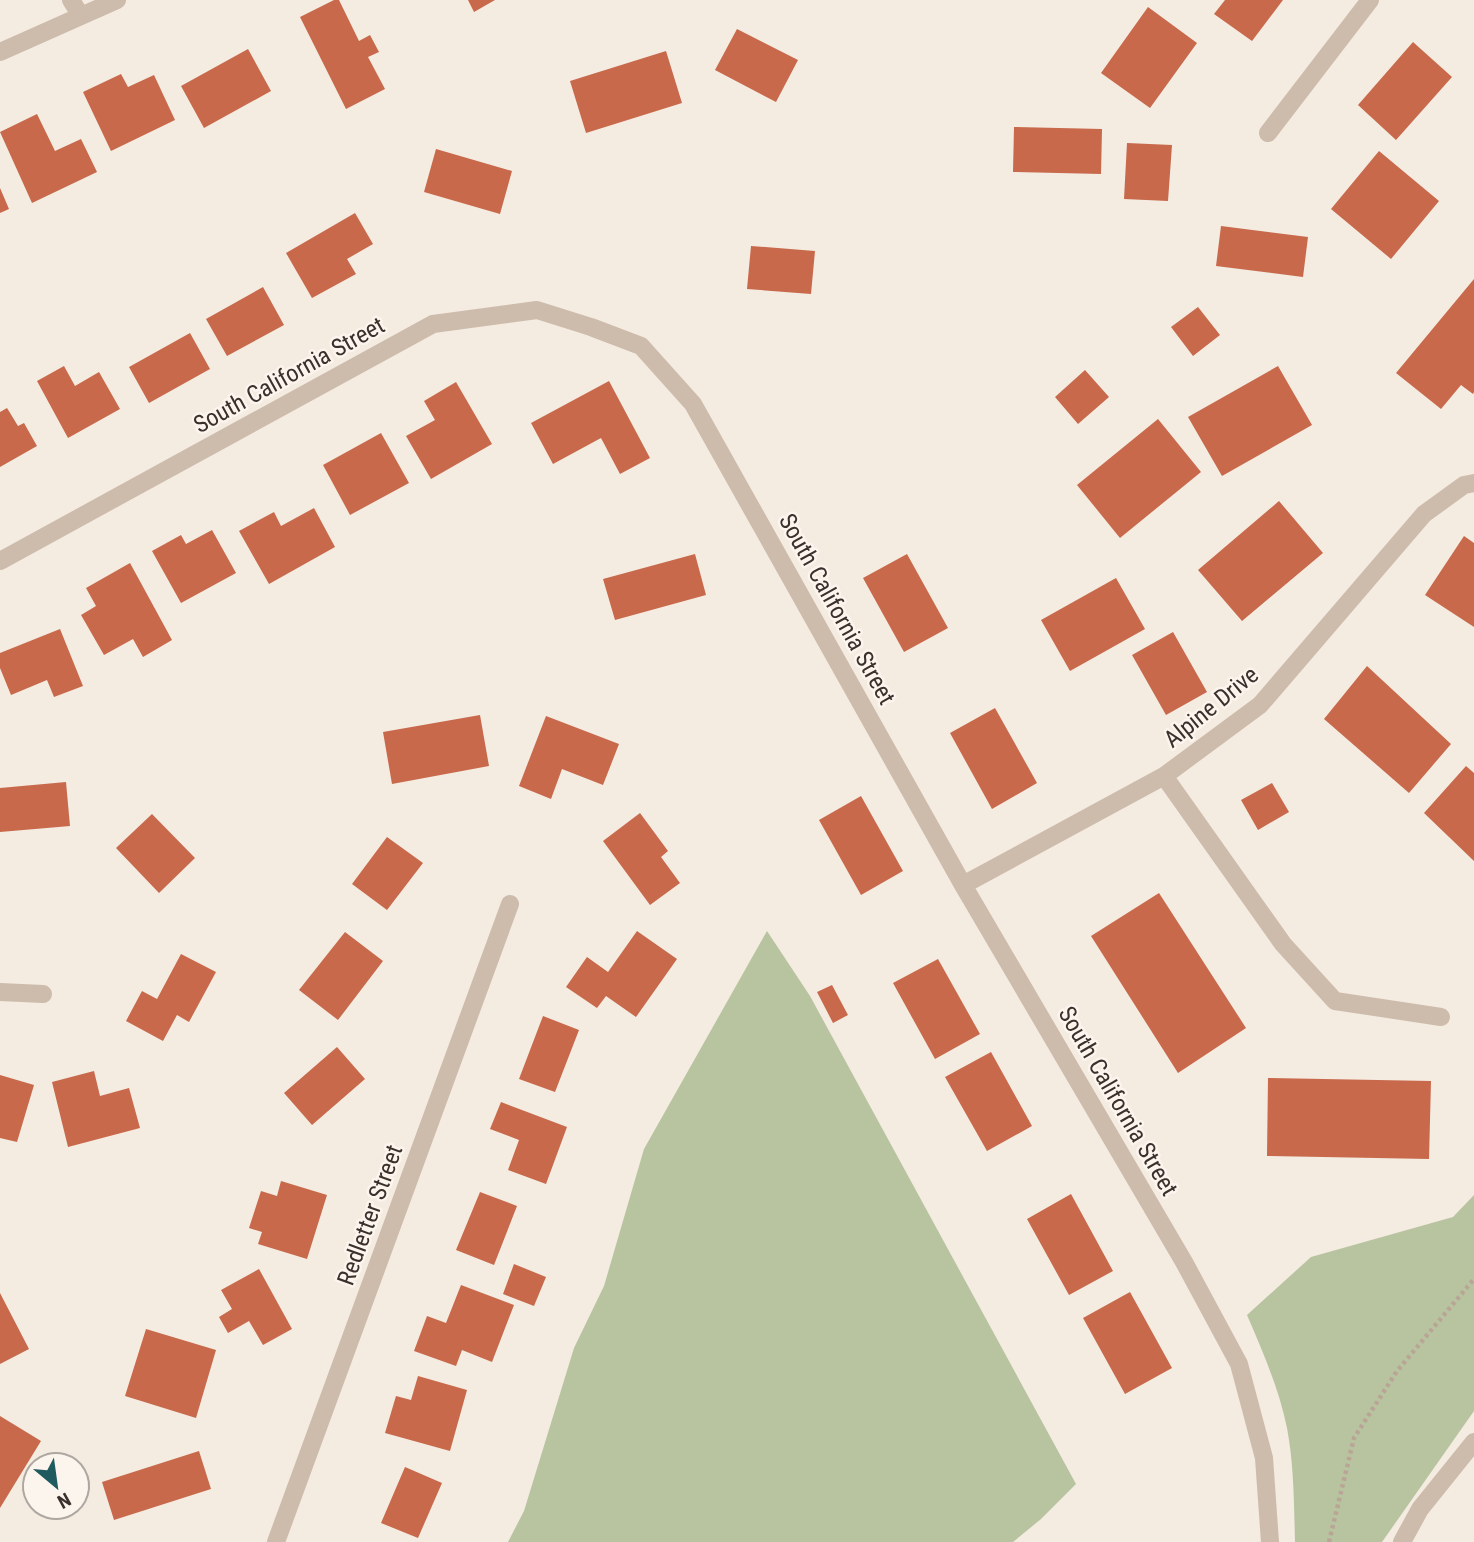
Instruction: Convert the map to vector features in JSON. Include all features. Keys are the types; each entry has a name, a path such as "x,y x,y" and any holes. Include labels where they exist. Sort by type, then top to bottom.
{"street":[{"path":"71,0 81,16"},
{"path":"0,52 117,0"},
{"path":"1268,133 1370,0"},
{"name":"South California Street","path":"0,561 433,324 537,310 641,346 693,404 964,885 1184,1262 1239,1364 1264,1458 1270,1542"},
{"name":"Alpine Drive","path":"964,885 1164,776 1260,705 1424,514 1464,485 1474,482"},
{"path":"1164,776 1283,944 1335,1001 1441,1017"},
{"name":"Redletter Street","path":"276,1542 510,904"},
{"path":"0,992 43,994"},
{"path":"1402,1542 1420,1510 1474,1442"}],"path":[{"path":"1329,1542 1354,1438 1397,1371 1474,1279"}],"green space":[{"path":"767,931 810,996 1076,1484 1013,1542 508,1542 524,1511 574,1348 604,1286 644,1149"},
{"path":"1474,1195 1474,1411 1382,1542 1295,1542 1292,1470 1284,1413 1247,1315 1311,1257 1453,1217"}],"building":[{"path":"339,0 359,41 370,35 379,52 368,57 385,89 346,109 300,17"},
{"path":"468,0 495,0 474,12"},
{"path":"1225,0 1283,0 1252,41 1214,14"},
{"path":"1148,7 1197,43 1150,108 1101,73"},
{"path":"737,29 798,60 776,102 715,70"},
{"path":"1413,42 1452,77 1396,140 1358,105"},
{"path":"248,49 271,91 204,128 181,86"},
{"path":"666,51 682,103 586,133 570,81"},
{"path":"121,74 128,87 154,75 175,120 111,151 83,92"},
{"path":"37,114 55,151 81,139 97,172 32,203 0,132"},
{"path":"1014,127 1102,129 1101,174 1013,172"},
{"path":"1127,143 1172,145 1168,201 1124,199"},
{"path":"436,149 512,171 500,214 424,192"},
{"path":"1379,151 1439,201 1391,259 1331,209"},
{"path":"0,188 9,209 0,213"},
{"path":"355,213 373,244 347,259 356,274 312,298 286,253"},
{"path":"1221,226 1308,237 1303,277 1216,266"},
{"path":"751,246 815,251 811,294 747,289"},
{"path":"1474,279 1474,392 1473,394 1461,385 1441,409 1396,373"},
{"path":"263,287 284,325 227,356 206,319"},
{"path":"1198,307 1220,335 1193,356 1171,327"},
{"path":"190,333 210,369 149,403 129,367"},
{"path":"64,366 75,386 99,372 120,409 68,438 37,381"},
{"path":"1278,366 1312,425 1222,476 1188,417"},
{"path":"1085,370 1109,397 1078,424 1055,397"},
{"path":"609,381 650,458 620,474 601,438 553,464 531,423"},
{"path":"456,382 492,444 431,479 406,436 435,420 424,401"},
{"path":"7,408 18,426 24,423 37,446 0,467 0,412"},
{"path":"1158,419 1201,472 1120,538 1077,485"},
{"path":"381,433 409,483 350,515 323,465"},
{"path":"1279,501 1323,553 1242,621 1198,570"},
{"path":"314,508 335,547 269,584 239,531 274,512 281,526"},
{"path":"212,530 236,573 181,603 152,551 181,535 186,544"},
{"path":"1464,536 1474,543 1474,627 1425,595"},
{"path":"695,554 706,595 615,620 603,579"},
{"path":"907,554 948,628 904,652 863,578"},
{"path":"130,563 172,640 143,657 133,639 104,655 81,615 96,606 86,588"},
{"path":"1116,578 1145,629 1070,671 1041,620"},
{"path":"60,629 83,686 54,697 47,680 11,695 0,668 0,653"},
{"path":"1173,632 1207,692 1166,715 1132,655"},
{"path":"1367,666 1451,744 1409,793 1324,719"},
{"path":"995,708 1037,783 992,809 950,733"},
{"path":"480,715 489,766 392,784 383,732"},
{"path":"546,716 619,744 603,785 562,769 551,799 519,786"},
{"path":"1466,766 1474,773 1474,861 1424,813"},
{"path":"66,782 70,826 0,832 0,788"},
{"path":"1272,783 1289,812 1258,830 1241,800"},
{"path":"861,796 903,871 861,895 819,820"},
{"path":"640,813 668,851 661,857 680,883 650,905 603,841"},
{"path":"152,814 195,858 159,893 116,848"},
{"path":"387,837 423,863 387,910 352,884"},
{"path":"1159,893 1246,1028 1178,1073 1091,936"},
{"path":"637,931 677,959 636,1017 606,996 597,1008 566,987 587,957 608,972"},
{"path":"345,932 383,961 338,1020 299,990"},
{"path":"181,954 216,972 189,1022 177,1015 163,1041 126,1021 142,991 157,999"},
{"path":"938,959 980,1034 935,1059 893,983"},
{"path":"832,985 848,1015 833,1023 817,992"},
{"path":"543,1016 579,1030 555,1092 519,1079"},
{"path":"337,1047 365,1079 312,1125 284,1093"},
{"path":"991,1052 1032,1126 987,1151 945,1077"},
{"path":"94,1071 100,1096 129,1088 140,1128 68,1147 52,1082"},
{"path":"0,1075 34,1085 17,1142 0,1138"},
{"path":"1268,1078 1431,1081 1429,1159 1267,1156"},
{"path":"501,1102 567,1127 546,1184 508,1170 519,1140 490,1129"},
{"path":"281,1181 327,1195 307,1259 258,1244 262,1232 249,1228 261,1191 277,1196"},
{"path":"480,1192 517,1206 494,1265 456,1250"},
{"path":"1071,1194 1113,1271 1069,1295 1027,1219"},
{"path":"514,1264 546,1277 534,1306 503,1294"},
{"path":"259,1269 292,1329 263,1345 249,1321 228,1333 219,1317 232,1309 221,1290"},
{"path":"461,1285 514,1305 492,1362 462,1350 456,1366 414,1351 427,1316 446,1323"},
{"path":"1130,1292 1172,1368 1125,1394 1083,1318"},
{"path":"0,1293 29,1349 0,1364"},
{"path":"146,1329 216,1350 196,1418 125,1396"},
{"path":"418,1376 467,1390 450,1451 385,1433 396,1396 411,1400"},
{"path":"0,1416 41,1441 35,1451 21,1451 21,1474 0,1508"},
{"path":"199,1451 211,1489 114,1520 102,1482"},
{"path":"405,1467 442,1483 418,1538 381,1523"}]}
